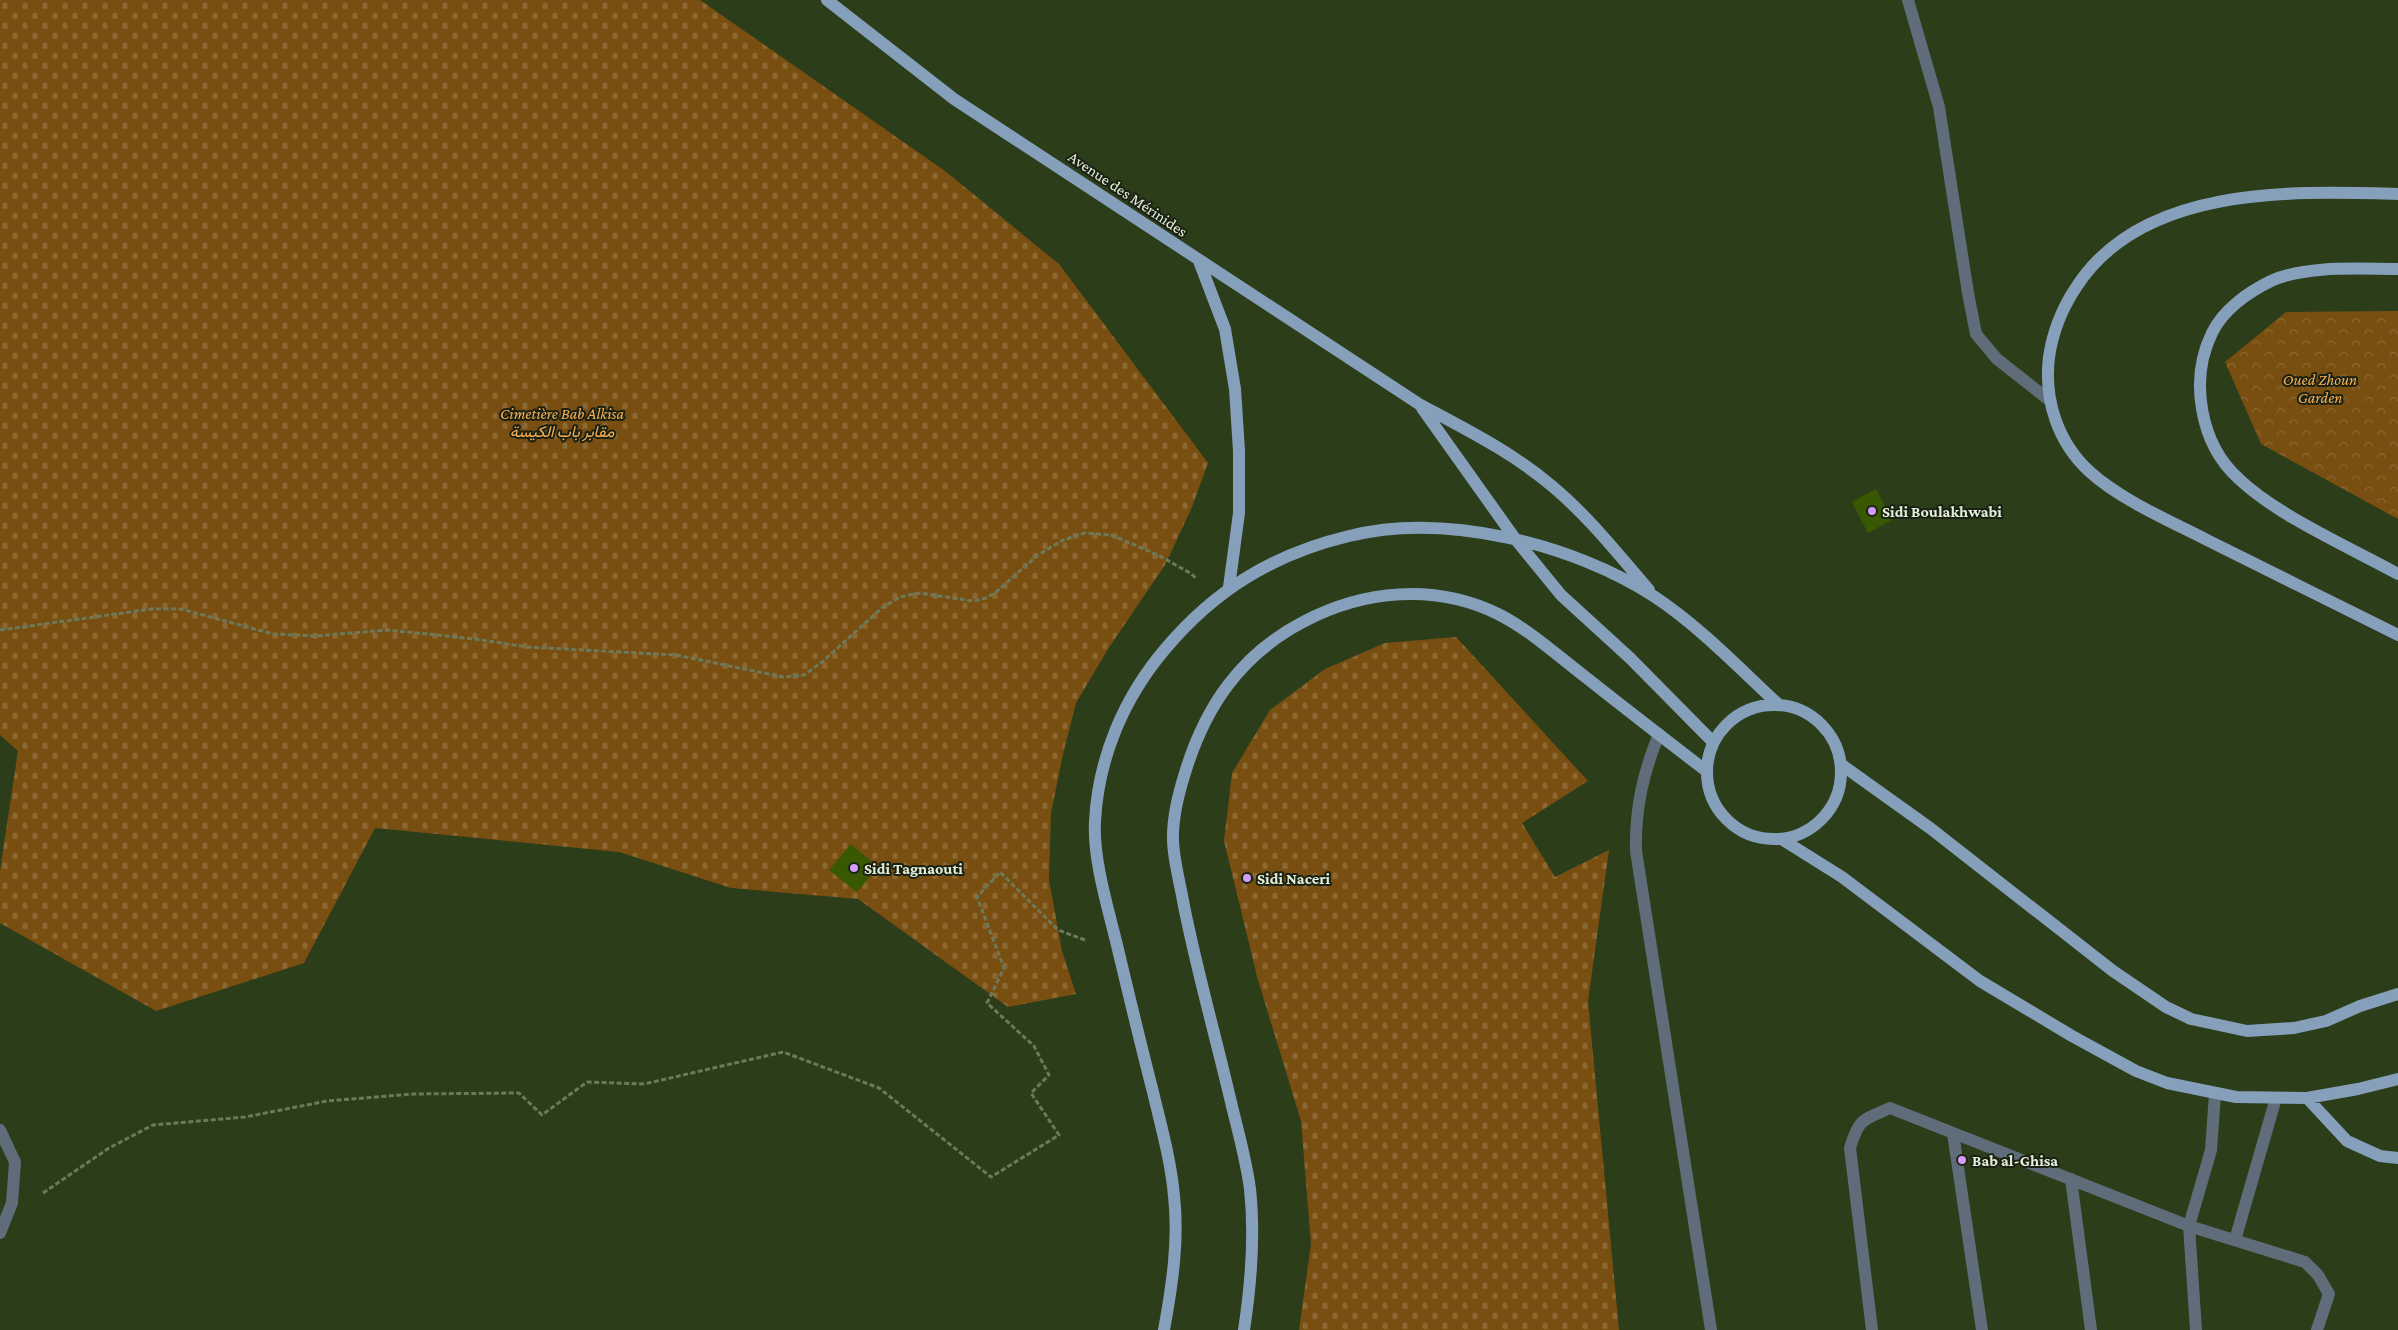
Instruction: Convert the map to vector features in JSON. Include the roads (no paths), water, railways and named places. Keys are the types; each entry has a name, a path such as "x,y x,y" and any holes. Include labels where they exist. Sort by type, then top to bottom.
{"main road":[{"name":"Avenue des Mérinides","path":"827,0 954,99 1419,404 1498,447 1551,486 1590,521 1656,597"},
{"path":"2398,194 2320,193 2260,195 2188,209 2155,222 2128,236 2107,250 2087,270 2059,315 2051,343 2047,375 2049,400 2056,425 2089,471 2115,490 2192,532 2398,635"},
{"path":"1199,261 1225,329 1235,389 1240,451 1239,513 1229,588"},
{"path":"2398,268 2301,273 2272,280 2247,294 2227,312 2212,331 2204,353 2200,376 2200,405 2208,431 2219,456 2238,479 2273,505 2398,574"},
{"path":"1419,404 1516,540 1561,595 1630,658 1712,741"},
{"path":"1164,1330 1171,1295 1176,1246 1174,1196 1164,1140 1102,887 1095,825 1100,780 1113,737 1132,695 1152,664 1186,624 1229,588 1284,557 1312,546 1353,535 1394,529 1448,529 1516,540 1607,570 1656,597 1706,637 1778,704 1816,718 1834,739 1842,765 1840,791 1828,815 1807,831 1782,840 1770,840 1733,827 1709,796 1705,770 1712,741 1733,717 1747,709 1778,704"},
{"path":"1244,1330 1252,1251 1250,1189 1236,1124 1194,956 1173,850 1174,815 1194,741 1210,708 1229,682 1261,650 1297,625 1327,610 1356,600 1399,594 1429,595 1462,600 1499,614 1534,638 1705,770"},
{"path":"1842,765 1930,828 2113,972 2166,1007 2191,1019 2247,1031 2294,1028 2326,1021 2360,1006 2398,994"},
{"path":"1782,840 1842,877 1980,981 2072,1036 2144,1074 2167,1083 2236,1097 2307,1098 2358,1089 2398,1079"},
{"path":"2307,1098 2347,1141 2380,1156 2398,1158"}],"street":[{"path":"1908,0 1939,107 1976,334 1997,360 2049,400"},
{"path":"1659,734 1647,762 1640,791 1636,821 1636,851 1711,1330"},
{"path":"2196,1330 2189,1226 2211,1150 2215,1094"},
{"path":"2235,1240 2276,1098"},
{"path":"1872,1330 1850,1148 1856,1128 1864,1120 1890,1108 2189,1226 2305,1262 2318,1275 2328,1294 2317,1330"},
{"path":"0,1130 15,1162 12,1203 0,1233"},
{"path":"1953,1133 1982,1330"},
{"path":"2071,1180 2091,1330"}],"place":[{"name":"Sidi Boulakhwabi","path":"1872,511"},
{"name":"Sidi Tagnaouti","path":"854,868"},
{"name":"Sidi Naceri","path":"1247,878"},
{"name":"Bab al-Ghisa","path":"1962,1160"}],"park label":[{"name":"Oued Zhoun Garden","path":"2320,388"},
{"name":"Cimetière Bab Alkisa مقابر باب الكيسة","path":"562,422"}]}
